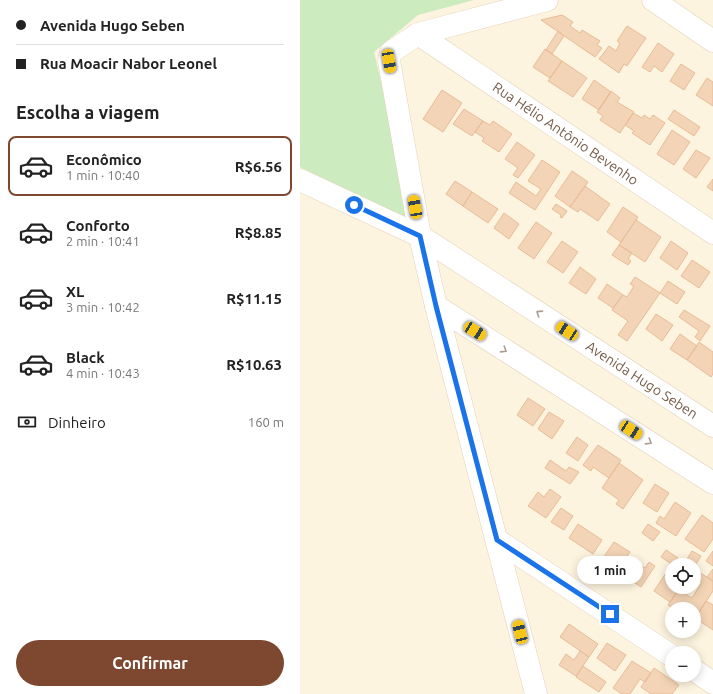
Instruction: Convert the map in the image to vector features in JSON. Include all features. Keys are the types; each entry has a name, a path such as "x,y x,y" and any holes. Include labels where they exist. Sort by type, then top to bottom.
{"street":[{"path":"536,694 436,306 420,236 389,61 391,52 418,34 547,0"},
{"path":"653,0 713,41"},
{"name":"Rua Hélio Antônio Bevenho","path":"418,34 713,233"},
{"name":"Avenida Hugo Seben","path":"300,180 420,236 713,426"},
{"path":"436,306 712,478"},
{"path":"497,540 665,651"},
{"path":"701,675 713,683"}],"green space":[{"path":"300,0 474,0 418,15 374,52 413,221 300,167"}],"building":[{"path":"562,15 573,22 570,26 580,33 582,30 600,41 597,45 602,48 595,57 541,20"},
{"path":"627,26 646,38 627,66 624,64 619,73 599,59 609,46 616,51 620,43 617,41"},
{"path":"558,31 564,36 552,54 546,50"},
{"path":"658,43 674,54 662,72 654,66 650,72 642,67"},
{"path":"545,49 562,61 550,78 533,67"},
{"path":"562,61 587,78 573,97 548,81"},
{"path":"681,64 695,73 684,90 670,81"},
{"path":"707,78 713,82 713,106 696,95"},
{"path":"594,80 611,92 599,110 582,99"},
{"path":"442,90 462,103 443,132 423,119"},
{"path":"611,91 620,98 617,102 634,112 620,133 600,120 603,116 597,112"},
{"path":"464,109 483,121 472,136 453,124"},
{"path":"674,110 700,127 694,136 668,119"},
{"path":"633,113 642,118 644,115 650,119 653,115 665,123 650,145 632,133 634,131 625,125"},
{"path":"483,121 490,125 493,121 512,134 499,152 482,141 484,138 475,132"},
{"path":"672,130 690,142 674,165 657,154"},
{"path":"517,142 535,155 518,178 513,175 518,168 505,159"},
{"path":"696,150 710,158 696,178 683,169"},
{"path":"542,160 560,172 535,210 509,193 516,182 536,196 541,189 528,181"},
{"path":"572,171 588,182 570,207 555,196"},
{"path":"713,179 713,191 707,187"},
{"path":"455,181 472,192 463,206 446,194"},
{"path":"585,186 610,204 598,221 580,209 578,212 570,207"},
{"path":"472,192 498,209 488,223 463,206"},
{"path":"556,204 567,211 562,218 560,217 561,215 552,209"},
{"path":"623,207 638,217 621,242 607,232"},
{"path":"504,213 519,224 509,239 494,228"},
{"path":"636,220 661,237 645,262 619,245"},
{"path":"536,222 552,233 534,259 518,248"},
{"path":"562,241 578,252 563,273 547,262"},
{"path":"671,241 688,253 677,270 660,258"},
{"path":"619,245 632,253 628,259 631,261 628,265 612,255"},
{"path":"692,260 710,272 699,288 681,276"},
{"path":"580,267 596,279 586,294 569,283"},
{"path":"635,277 660,293 627,341 618,335 628,321 612,310 623,295 627,297 634,286 630,284"},
{"path":"668,281 685,292 677,304 660,293"},
{"path":"607,284 623,295 613,308 598,298"},
{"path":"684,310 710,326 700,341 695,337 699,331 679,317"},
{"path":"656,314 673,325 662,341 646,329"},
{"path":"680,334 697,346 687,360 670,349"},
{"path":"699,342 713,352 713,374 711,377 687,360"},
{"path":"528,398 545,409 533,426 517,415"},
{"path":"549,412 564,421 552,439 538,429"},
{"path":"577,437 588,445 578,461 566,453"},
{"path":"598,445 621,460 609,478 593,467 591,471 583,465"},
{"path":"550,460 566,471 569,467 579,472 570,484 545,468"},
{"path":"619,463 643,480 623,509 616,504 619,500 602,488"},
{"path":"655,484 669,493 657,512 643,503"},
{"path":"550,489 561,497 546,518 528,506 538,492 544,497"},
{"path":"675,502 691,513 676,536 656,523 660,516 664,519"},
{"path":"561,508 573,516 564,530 551,522"},
{"path":"702,515 713,523 713,539 704,552 685,539"},
{"path":"578,524 602,540 593,554 569,538"},
{"path":"648,524 660,532 653,541 642,533"},
{"path":"614,542 630,552 618,569 603,558"},
{"path":"666,550 678,558 665,558 665,560 661,557"},
{"path":"692,551 701,556 700,558 688,558"},
{"path":"713,551 713,566 706,561"},
{"path":"627,556 645,568 649,562 655,566 641,587 625,576 620,583 612,578"},
{"path":"713,569 713,581 707,577"},
{"path":"701,573 713,581 713,591 701,609 701,602 670,602 676,594 686,594 692,598 694,594 701,594"},
{"path":"665,574 665,594 675,594 670,602 654,591"},
{"path":"706,601 713,605 713,630 701,622 701,609"},
{"path":"569,624 598,644 589,657 560,637"},
{"path":"607,643 626,655 615,671 597,658"},
{"path":"580,651 589,657 576,676 559,665 566,654 574,660"},
{"path":"632,661 651,673 645,682 640,679 630,694 622,694 613,688"},
{"path":"583,666 606,682 599,692 576,677"},
{"path":"654,668 665,675 665,682 675,682 679,685 672,694 651,694 641,687"}],"route":[{"path":"354,205 420,236 436,306 497,540 610,614"}]}
